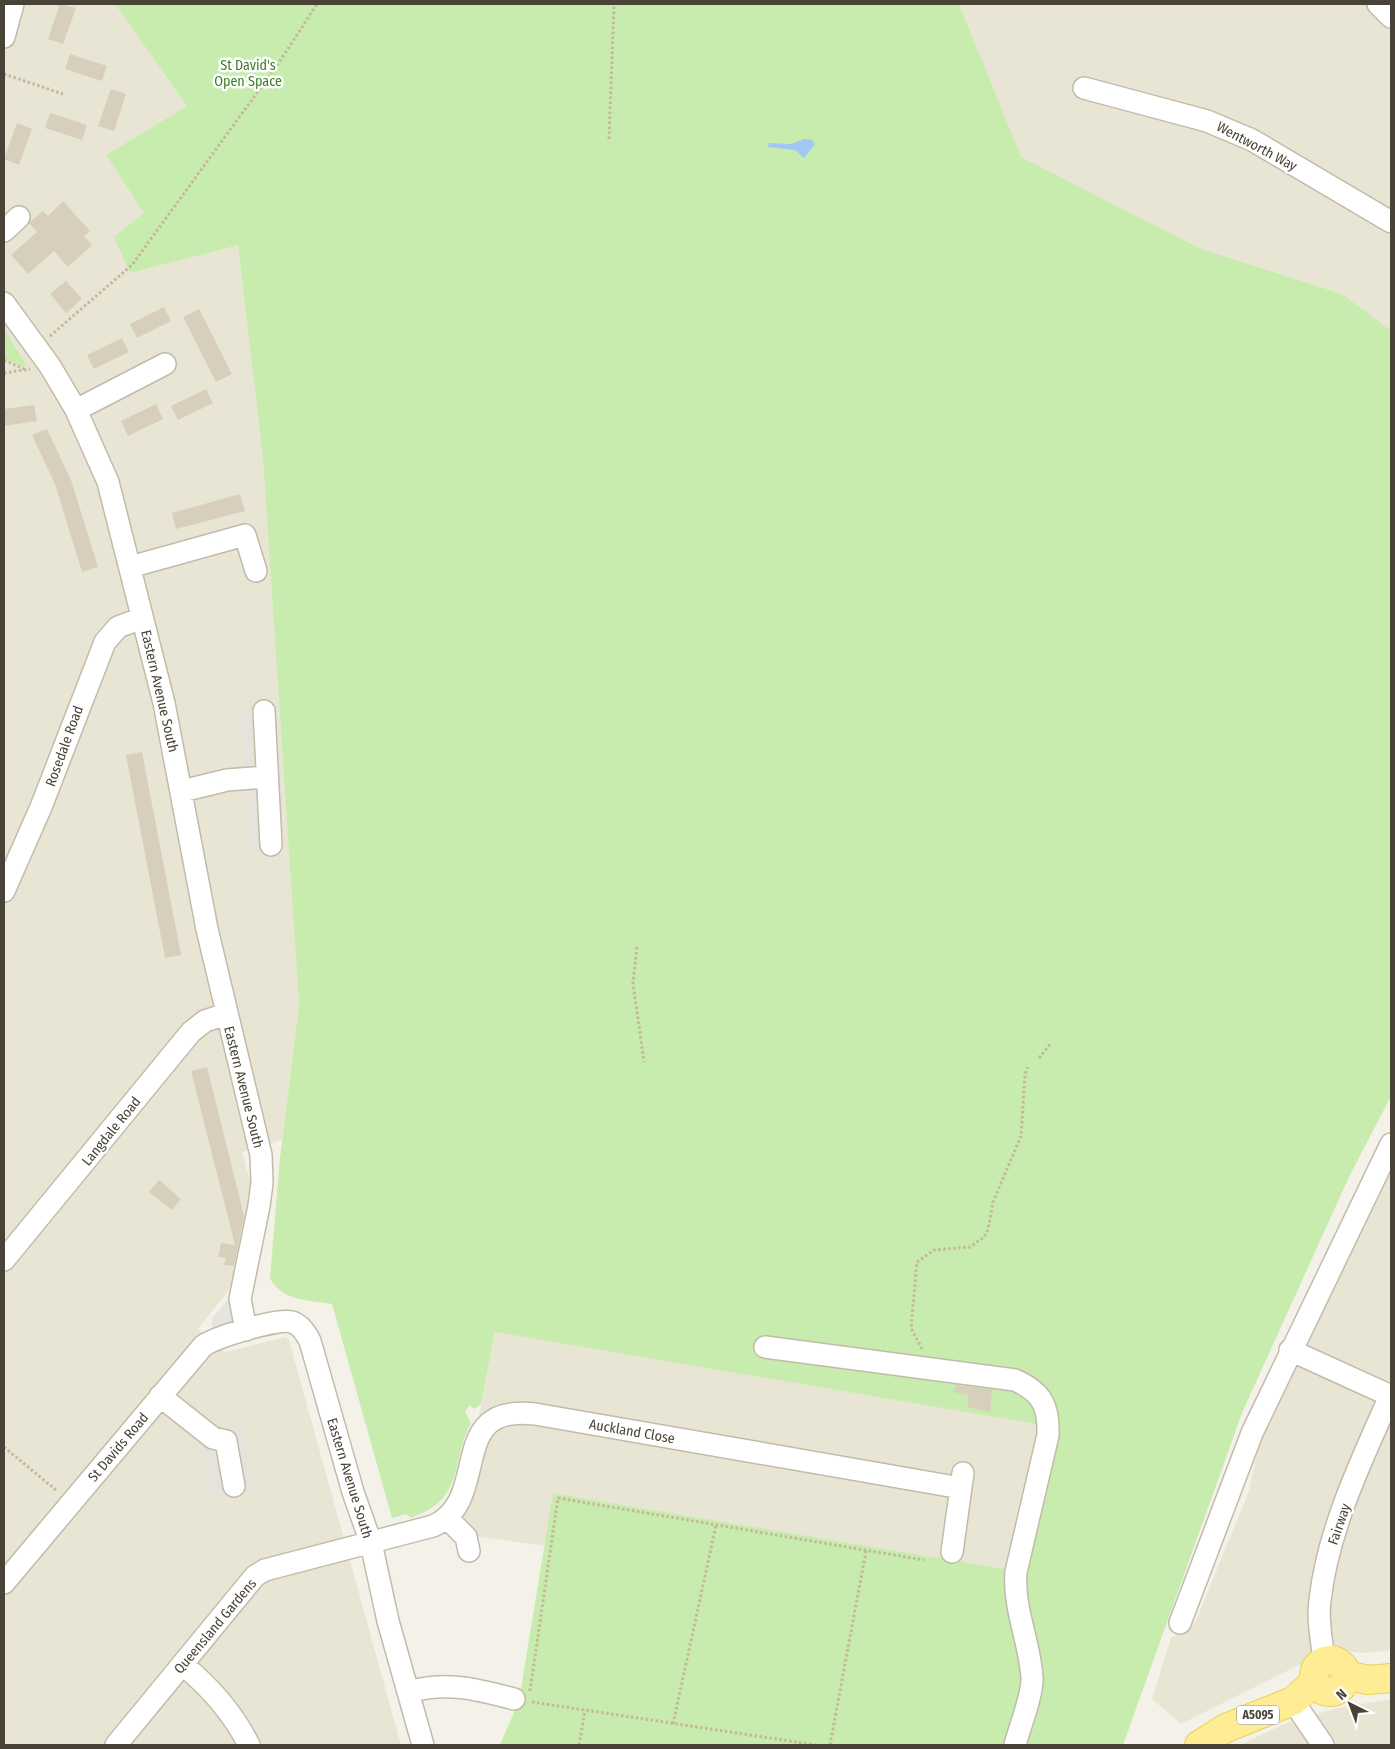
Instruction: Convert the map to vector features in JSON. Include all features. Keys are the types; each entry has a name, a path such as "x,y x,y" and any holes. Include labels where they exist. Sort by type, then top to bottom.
{"main road":[{"path":"1328,1673 1368,1680 1391,1678"},
{"name":"A5095","path":"1199,1745 1226,1728 1293,1701 1328,1673"}],"street":[{"path":"4,37 12,4"},
{"path":"1378,4 1391,17"},
{"name":"Wentworth Way","path":"1084,88 1207,120 1252,140 1391,222"},
{"name":"Eastern Avenue South","path":"4,301 50,366 76,410 108,482 164,703 207,929 226,1014 258,1139 262,1184 240,1299 246,1330 286,1321 296,1324 306,1333 353,1492 371,1543 388,1621 423,1745"},
{"path":"76,410 165,364"},
{"path":"130,568 245,535 256,571"},
{"name":"Rosedale Road","path":"4,891 42,807 105,642 118,627 142,618"},
{"path":"264,711 271,845"},
{"path":"182,791 227,780 267,777"},
{"name":"Langdale Road","path":"4,1260 191,1032 205,1021 226,1014"},
{"path":"1180,1623 1252,1433 1290,1350 1391,1144"},
{"name":"St Davids Road","path":"4,1583 203,1346 216,1338 246,1330"},
{"path":"765,1347 1015,1380 1038,1394 1044,1403 1048,1418 1048,1435 1016,1572 1014,1589 1031,1665 1032,1681 1015,1745"},
{"path":"1290,1350 1391,1395"},
{"name":"Fairway","path":"1328,1673 1319,1618 1320,1601 1329,1553 1351,1489 1391,1395"},
{"path":"160,1396 213,1438 226,1441 234,1486"},
{"name":"Auckland Close","path":"371,1543 433,1526 447,1518 464,1495 470,1457 478,1437 492,1421 513,1413 535,1414 961,1489 952,1552"},
{"path":"447,1518 466,1537 469,1551"},
{"name":"Queensland Gardens","path":"116,1745 255,1576 265,1570 371,1543"},
{"path":"183,1665 217,1697 233,1717 249,1745"},
{"path":"408,1692 426,1687 460,1686 521,1701"},
{"path":"1293,1701 1323,1745"}],"path":[{"path":"37,347 132,265 252,95 280,60 317,4"},
{"path":"609,139 614,4"},
{"path":"4,74 64,94"},
{"path":"4,360 26,370"},
{"path":"4,372 50,366"},
{"path":"637,947 633,983 644,1062"},
{"path":"1039,1058 1051,1043"},
{"path":"924,1351 915,1339 911,1328 917,1262 934,1250 970,1247 980,1241 988,1230 993,1202 1021,1136 1025,1074 1028,1067"},
{"path":"4,1447 71,1503"},
{"path":"816,1745 521,1701 558,1498 924,1560"},
{"path":"673,1724 716,1525"},
{"path":"830,1745 866,1551"},
{"path":"579,1745 585,1710"}],"shaded area":[{"path":"4,4 115,4 187,106 106,155 144,213 130,273 238,244 263,460 299,1005 282,1140 242,1152 251,1185 251,1204 236,1281 198,1329 225,1352 285,1337 289,1340 401,1745 4,1745"},
{"path":"959,4 1391,4 1391,333 1342,294 1199,248 1020,157"},
{"path":"270,707 279,851 249,853 240,709"},
{"path":"1391,1159 1391,1650 1367,1653 1329,1650 1181,1724 1152,1699 1171,1638 1195,1623 1249,1491 1261,1433"},
{"path":"232,1295 232,1323 212,1328 212,1318"},
{"path":"495,1332 1037,1423 1037,1447 1004,1569 554,1493 545,1546 474,1536 459,1521"},
{"path":"243,1427 256,1489 213,1498 200,1434"},
{"path":"1391,1699 1391,1745 1240,1745 1284,1724 1338,1708"}],"green space":[{"name":"St David's Open Space","path":"115,4 959,4 1021,157 1199,248 1342,294 1390,330 1391,1096 1349,1177 1242,1413 1123,1745 500,1745 519,1701 553,1493 1004,1569 1037,1447 1037,1424 495,1332 481,1404 474,1409 470,1405 465,1411 471,1423 448,1490 440,1501 428,1510 411,1518 406,1514 392,1518 332,1304 288,1295 275,1286 270,1278 280,1158 299,1005 263,460 238,245 130,273 114,237 144,213 106,155 187,106"},
{"path":"4,330 26,364 24,367 4,359"}],"water":[{"path":"804,139 812,140 815,144 804,158 795,150 768,147 769,143 791,144"}],"building":[{"path":"60,4 76,8 63,44 48,39"},
{"path":"70,54 107,66 102,81 65,69"},
{"path":"111,89 126,94 114,131 98,126"},
{"path":"50,113 87,125 82,140 45,128"},
{"path":"17,123 32,129 19,165 4,159"},
{"path":"63,201 90,231 84,236 92,245 68,267 54,251 28,274 11,255 37,232 29,223 43,211 48,216"},
{"path":"66,281 82,299 66,313 50,294"},
{"path":"164,307 171,321 137,338 130,324"},
{"path":"199,309 232,374 216,382 183,317"},
{"path":"122,338 129,352 94,369 87,355"},
{"path":"206,389 213,403 178,420 171,406"},
{"path":"156,404 163,419 128,436 121,421"},
{"path":"34,405 37,421 4,426 4,409"},
{"path":"47,429 71,480 98,567 82,572 55,484 32,435"},
{"path":"240,494 245,511 176,529 172,513"},
{"path":"142,752 181,955 165,958 126,755"},
{"path":"207,1067 244,1216 234,1266 224,1265 226,1258 218,1257 221,1243 235,1245 191,1071"},
{"path":"159,1180 181,1199 172,1210 149,1192"},
{"path":"956,1385 992,1390 990,1412 968,1407 968,1395 954,1392"}]}
